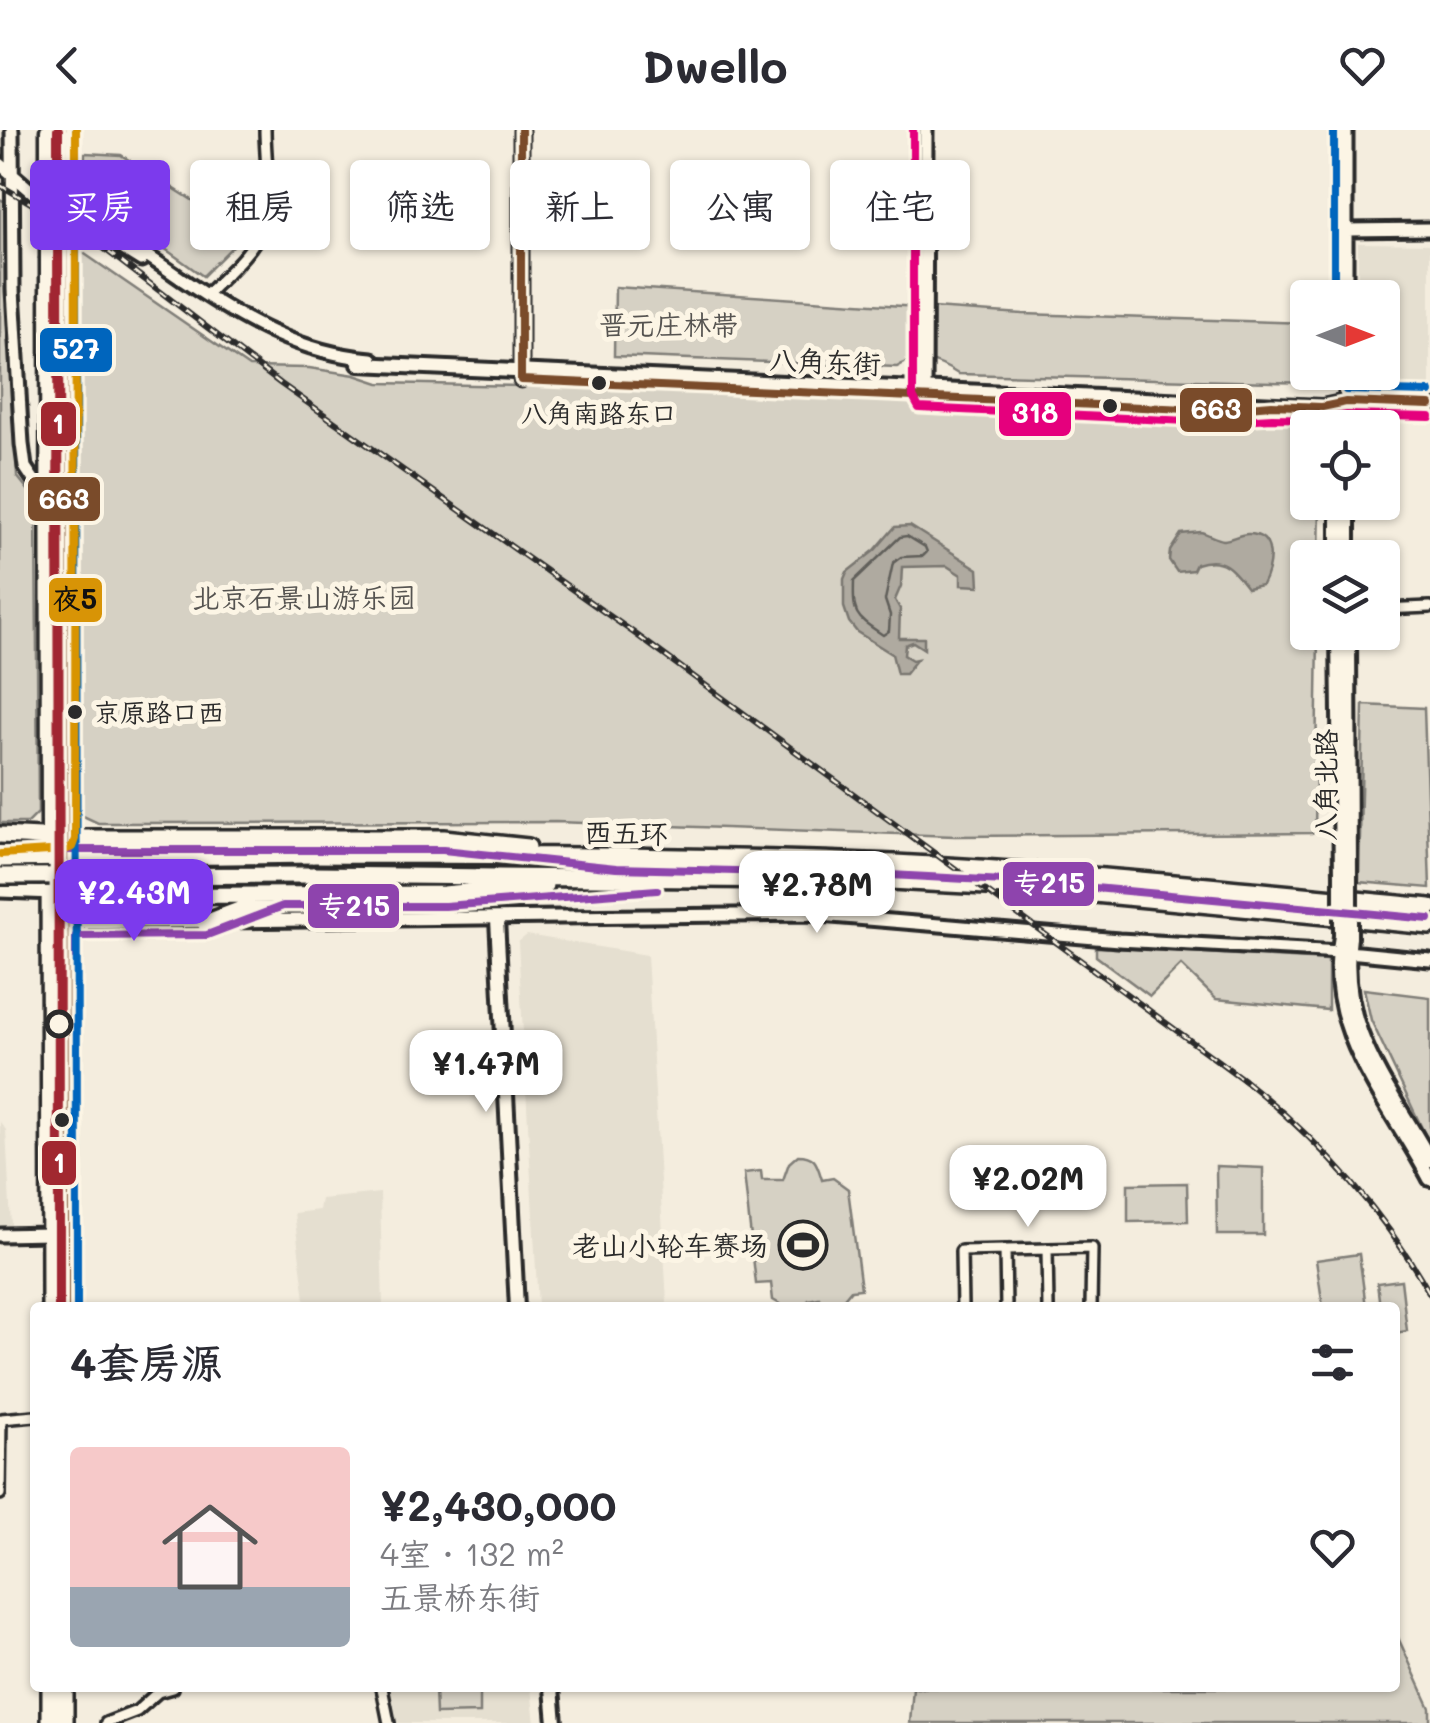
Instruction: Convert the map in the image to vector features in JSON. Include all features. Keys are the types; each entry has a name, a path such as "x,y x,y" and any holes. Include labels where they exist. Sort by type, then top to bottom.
{"highway":[{"path":"0,838 444,838 616,856"},
{"path":"50,1302 54,838"},
{"name":"西五环","path":"0,859 616,856 890,863 1023,870 1430,907"},
{"name":"西五环","path":"0,876 890,881 1042,889 1430,926"},
{"path":"56,893 444,894 643,877"},
{"path":"56,893 63,923 65,1302"},
{"path":"205,922 281,894"},
{"path":"50,1692 50,1723"},
{"path":"65,1692 65,1723"}],"main road":[{"path":"48,130 55,157 56,259 54,838"},
{"path":"55,157 63,130"},
{"path":"54,838 48,500 56,259"},
{"name":"八角东街","path":"359,364 1322,407 1346,402"},
{"name":"八角东街","path":"925,390 1346,402"},
{"path":"1344,410 1346,402"},
{"path":"1346,402 1347,410"},
{"name":"八角北路","path":"1339,650 1345,877"},
{"name":"八角北路","path":"1342,953 1348,650"},
{"path":"497,920 517,1302"},
{"path":"1342,953 1355,1023 1368,1053 1430,1160"},
{"path":"1342,953 1340,999 1355,1048 1430,1179"},
{"path":"552,1692 555,1723"}],"street":[{"path":"12,130 13,290 22,444 26,467 48,500"},
{"path":"206,295 247,251 263,227 265,130"},
{"path":"520,130 521,373"},
{"path":"925,390 926,130"},
{"path":"1346,130 1346,280"},
{"name":"八角东街","path":"0,164 30,189"},
{"path":"1346,230 1430,230"},
{"name":"八角东街","path":"126,250 253,334 322,358 359,364"},
{"name":"八角东街","path":"140,250 253,326 288,342 366,359 521,373"},
{"path":"1346,390 1346,402"},
{"name":"八角东街","path":"1346,402 1430,405"},
{"path":"1400,609 1430,608"},
{"path":"0,890 56,893"},
{"path":"63,923 808,914 1430,960"},
{"path":"0,1235 50,1234"},
{"path":"962,1302 960,1251 1092,1248 1091,1302"},
{"path":"1047,1249 1048,1302"},
{"path":"1005,1250 1006,1302"},
{"path":"0,1494 1,1419 30,1416"},
{"path":"106,1723 137,1711 158,1692"},
{"path":"383,1692 389,1723"}],"shaded area":[{"path":"1358,243 1430,244 1430,391 1399,390 1400,280 1358,280"},
{"path":"527,935 647,955 667,1302 538,1302 518,942"},
{"path":"0,1122 6,1130 11,1225 0,1225"},
{"path":"380,1193 383,1302 305,1302 294,1213 319,1210 321,1199"},
{"path":"388,1692 531,1692 535,1723 395,1723"}],"green space":[{"path":"85,153 121,155 129,160 85,160"},
{"path":"170,186 190,199 190,250 229,250 203,276 167,250 170,250"},
{"path":"0,199 5,202 17,476 36,500 38,813 28,823 0,823"},
{"name":"北京石景山游乐园","path":"79,250 249,367 309,368 379,383 617,388 1290,415 1290,520 1320,520 1319,540 1290,540 1290,650 1318,650 1315,833 955,836 556,822 98,823 83,816 75,806"},
{"name":"晋元庄林带","path":"615,287 1023,314 1290,322 1290,382 958,374 935,362 920,360 897,367 614,356"},
{"path":"1363,705 1424,708 1430,888 1359,882"},
{"path":"1096,947 1328,960 1328,1010 1216,999 1181,965 1150,996 1096,956"},
{"path":"1364,989 1430,997 1430,1145 1371,1020"},
{"name":"老山小轮车赛场","path":"804,1155 817,1165 822,1180 833,1178 848,1189 861,1289 851,1290 841,1302 821,1302 819,1298 776,1302 771,1283 756,1284 744,1173 761,1171 762,1180 783,1180 789,1163"},
{"path":"1216,1166 1263,1168 1263,1235 1217,1235"},
{"path":"1187,1183 1188,1221 1128,1222 1128,1184"},
{"path":"1359,1254 1365,1302 1322,1302 1316,1260"},
{"path":"1401,1280 1407,1331 1400,1332 1400,1302 1379,1302 1377,1283"},
{"path":"1400,1642 1430,1708 1430,1723 910,1723 913,1692 1400,1692"},
{"path":"435,1692 480,1692 480,1713 436,1714"}],"water":[{"path":"910,526 978,569 979,586 961,585 961,575 947,566 902,567 895,600 900,609 899,638 924,638 924,649 913,642 905,645 904,655 917,659 905,674 897,674 892,654 857,632 849,622 844,607 844,579 895,527"},
{"path":"1201,532 1221,540 1248,534 1264,540 1270,553 1262,585 1247,588 1220,562 1196,564 1193,570 1177,572 1169,560 1170,551 1181,534"}],"railway":[{"path":"0,185 93,240 281,384 634,633 1244,1080 1348,1178 1392,1234 1430,1294"}],"transit line":[{"name":"1","path":"58,130 59,1302"},
{"name":"663","path":"63,130 65,1302"},
{"name":"527","path":"76,130 77,1302"},
{"name":"夜5","path":"1,854 65,850 72,847 75,839 76,130"},
{"name":"663","path":"521,130 521,380 1210,410 1272,405 1322,407 1346,402 1430,405"},
{"name":"318","path":"913,130 913,397 919,408 1209,422 1347,415 1430,417"},
{"name":"527","path":"1334,130 1334,280"},
{"name":"527","path":"1346,390 1430,392"},
{"name":"专215","path":"62,1302 62,850 443,850 616,868 1041,883 1429,919"},
{"name":"专215","path":"76,957 76,936 207,935 283,906 445,906 657,890"}],"place":[{"name":"八角南路东口","path":"599,383"},
{"name":"京原路口西","path":"75,712"},
{"name":"老山小轮车赛场","path":"803,1245"}]}
